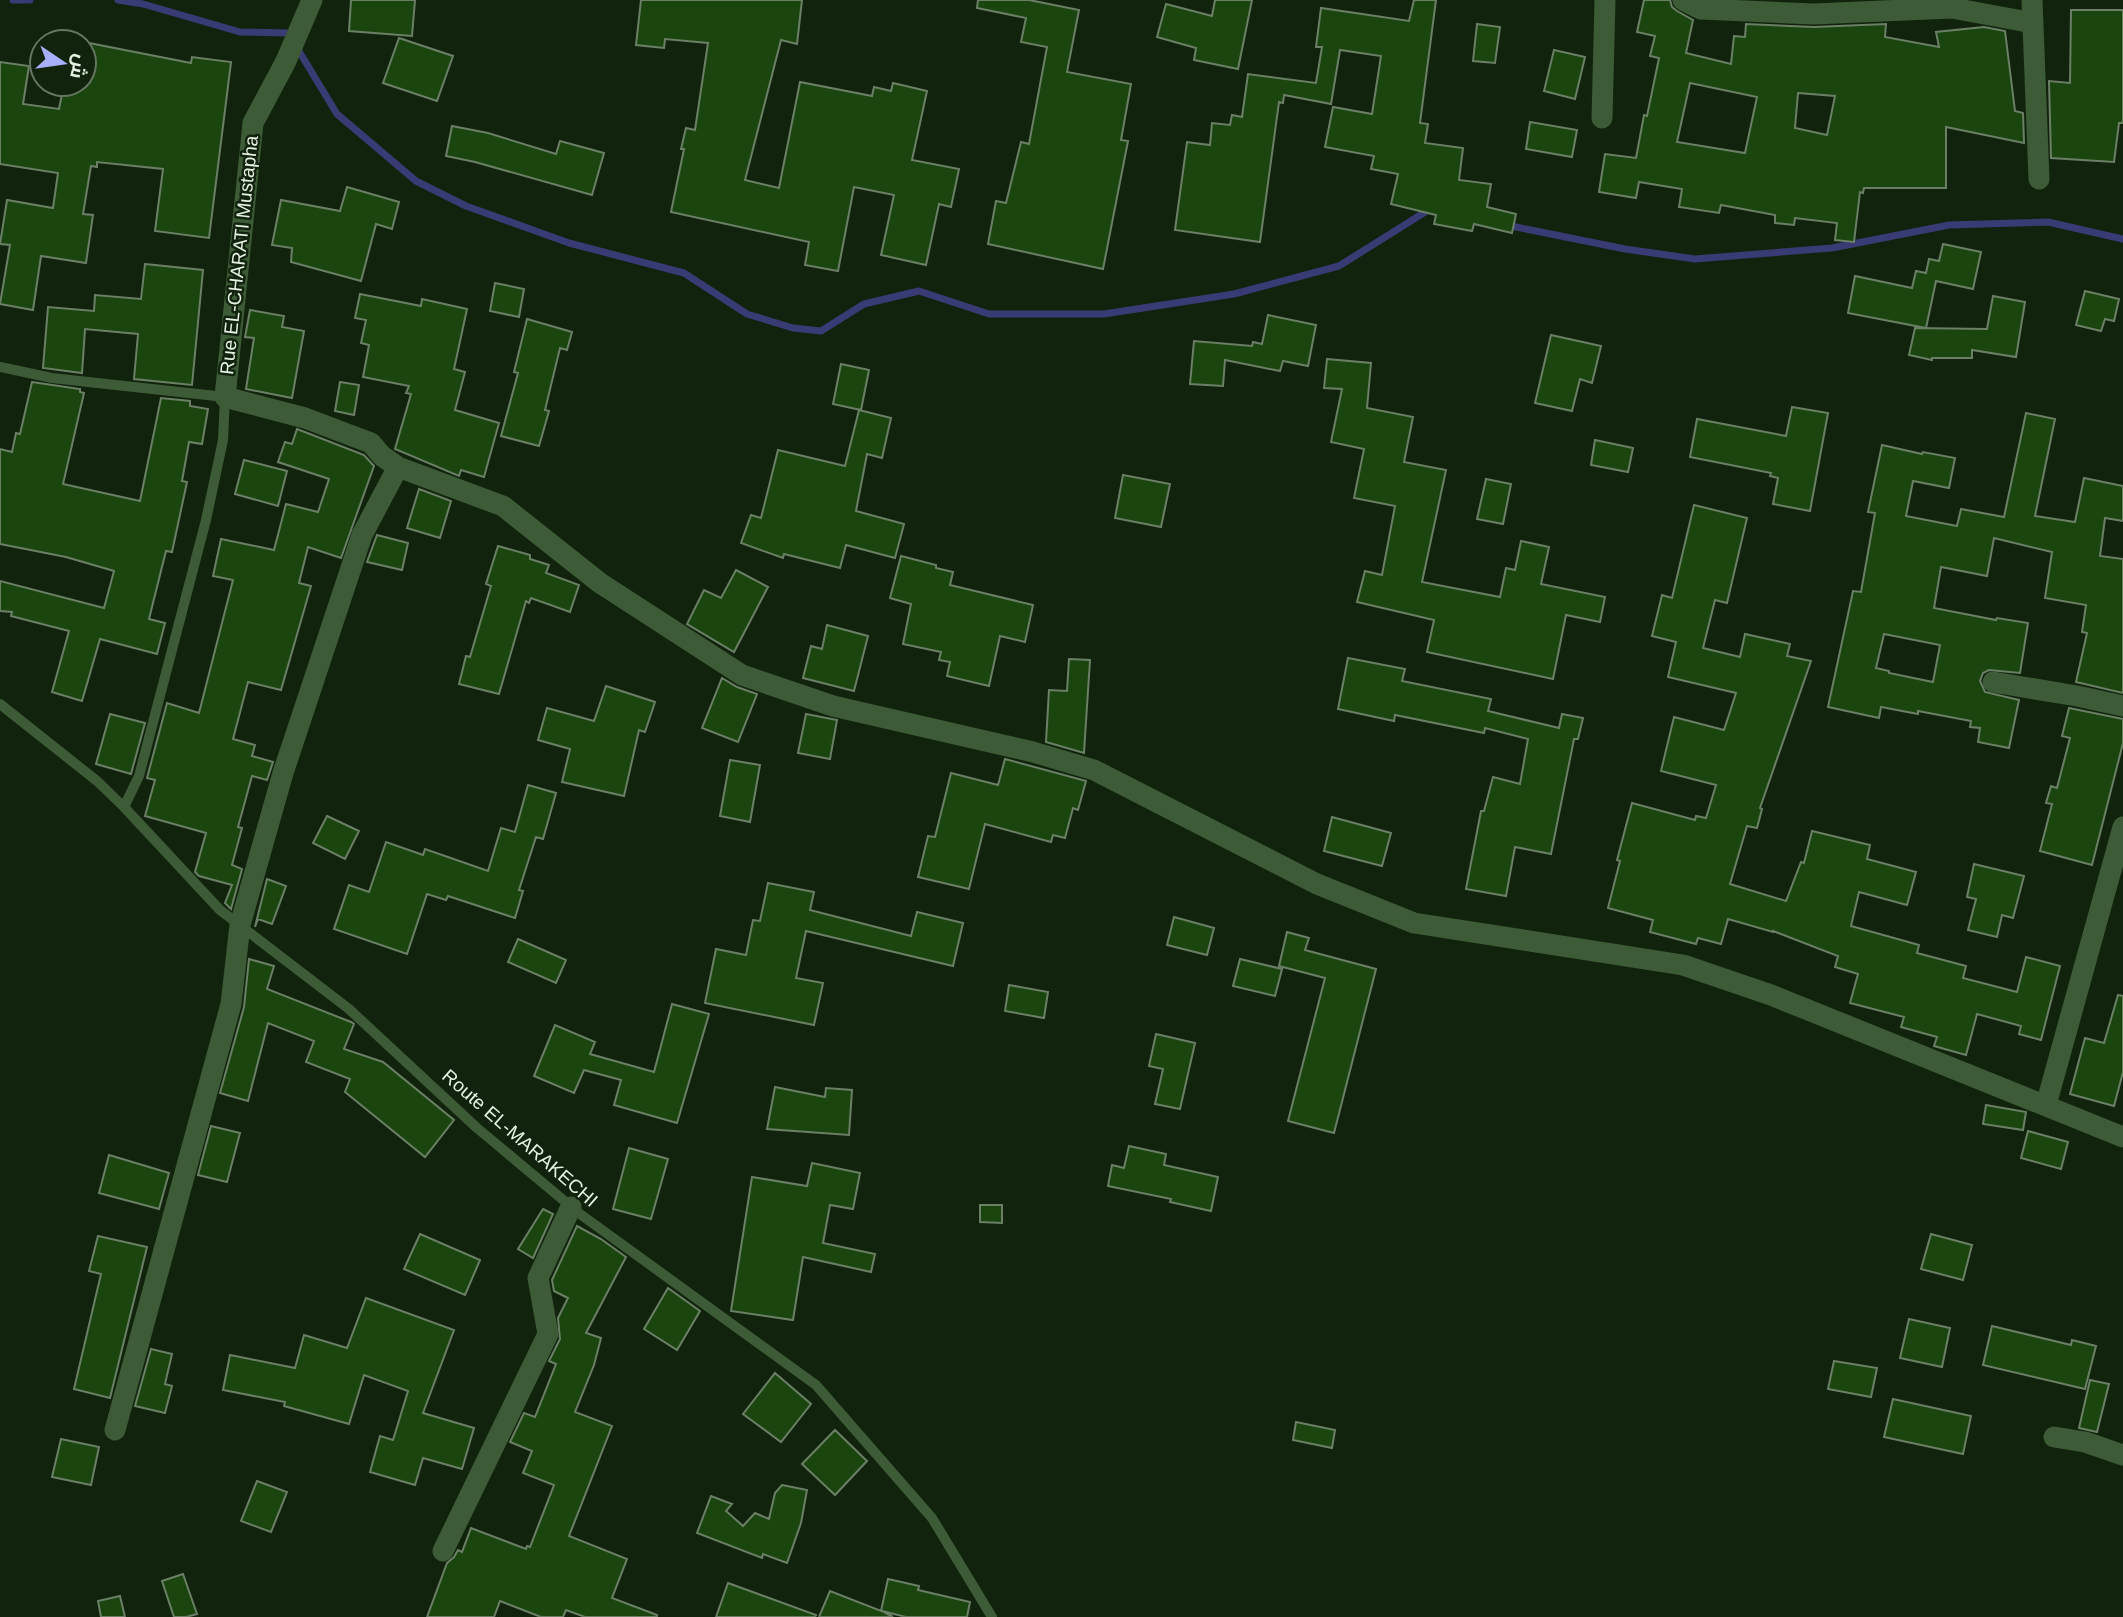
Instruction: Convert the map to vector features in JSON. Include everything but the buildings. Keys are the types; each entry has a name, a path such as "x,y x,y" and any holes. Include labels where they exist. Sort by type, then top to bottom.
{"street":[{"name":"Rue EL-CHARATI Mustapha","path":"225,397 253,123 286,61 312,0"},
{"path":"1602,118 1605,0"},
{"path":"1683,0 1701,9 1813,13 1952,8 2033,23"},
{"path":"2032,0 2039,179"},
{"path":"225,397 305,418 371,443 382,456 398,467 503,506 600,583 742,675 833,706 1033,752 1094,770 1317,884 1413,923 1683,965 1771,995 2123,1137"},
{"path":"115,1430 231,1004 240,925 283,773 362,535 398,467"},
{"path":"1993,682 2123,706"},
{"path":"2046,1105 2123,827"},
{"path":"443,1551 548,1334 538,1278 571,1207"},
{"path":"2054,1437 2085,1442 2123,1455"}],"lane":[{"path":"0,367 52,378 225,397 223,440 206,520 139,776 124,807"},
{"name":"Route EL-MARAKECHI","path":"0,704 97,781 220,910 349,1009 477,1128 571,1207 816,1385 932,1518 992,1617"}],"waterway":[{"path":"13,0 30,0"},
{"path":"118,0 143,4 240,32 288,33 337,114 416,181 466,206 569,243 684,273 747,314 793,328 821,331 864,304 919,291 989,314 1104,314 1234,294 1339,266 1430,209"},
{"path":"1506,225 1625,249 1695,259 1832,248 1949,225 2048,222 2123,239"}]}
